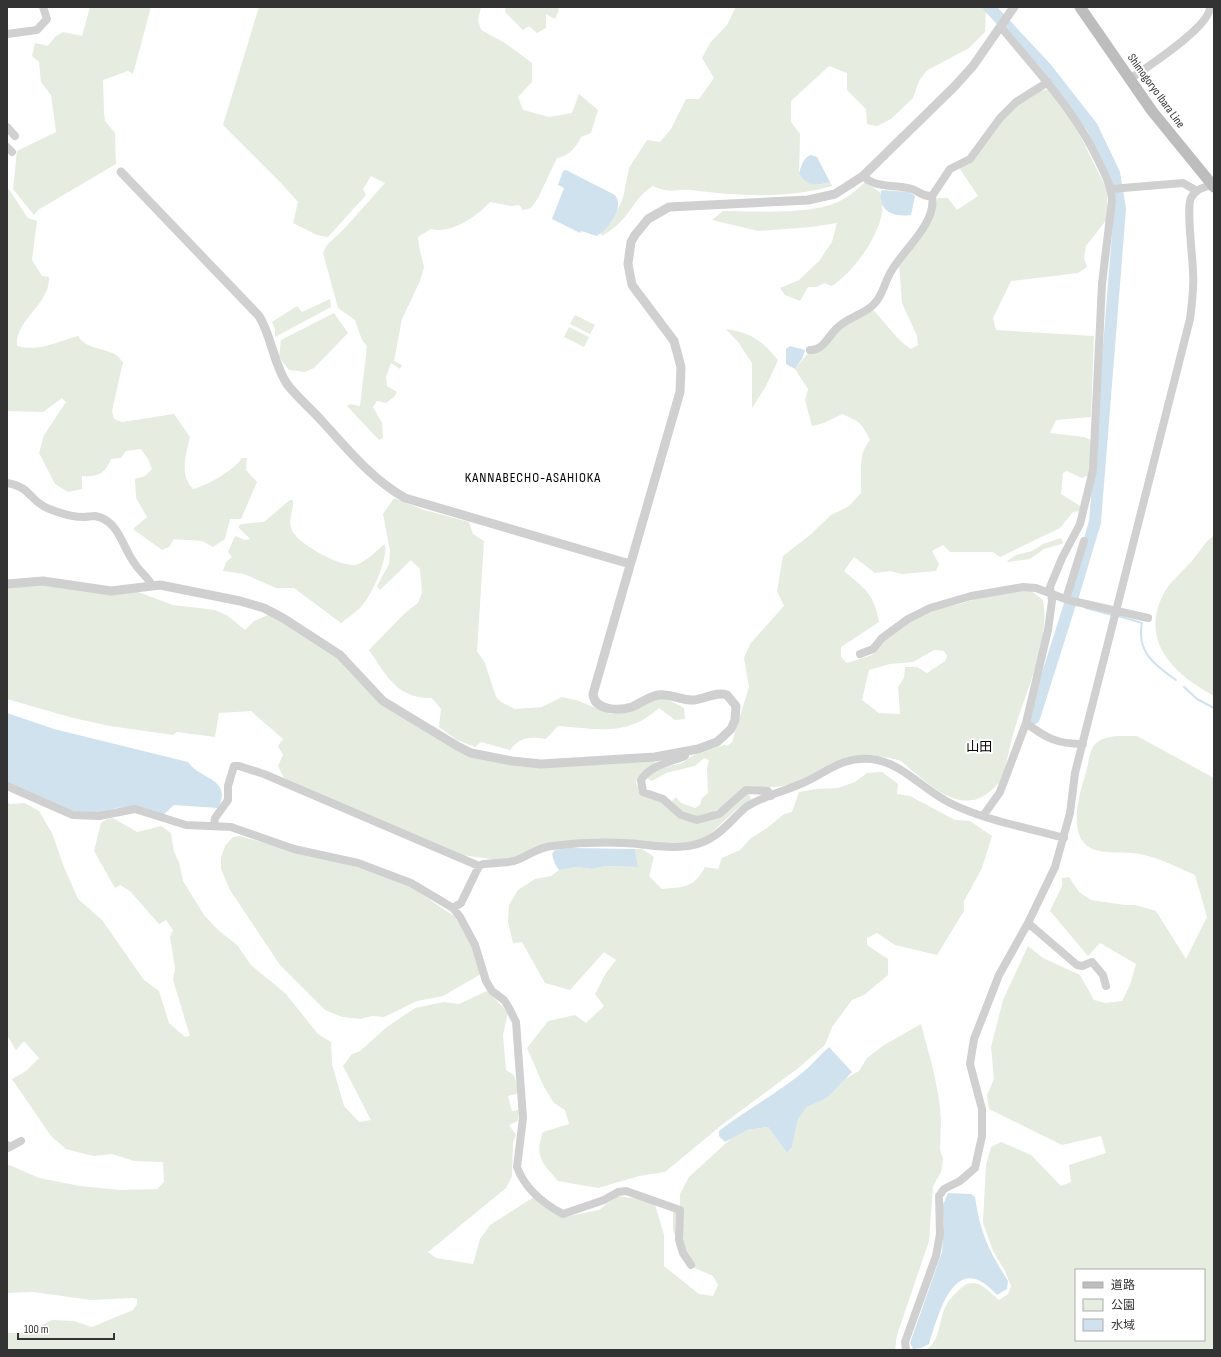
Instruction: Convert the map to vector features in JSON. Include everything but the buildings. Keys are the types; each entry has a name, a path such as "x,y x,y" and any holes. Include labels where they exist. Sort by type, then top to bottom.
{"main road":[{"name":"Shimogoryo Ibara Line","path":"1080,7 1152,111 1213,186"}],"street":[{"path":"7,34 37,30 47,20 43,7"},
{"path":"7,584 43,581 111,591 152,585 170,586 240,601 264,608 283,618 340,655 383,701 471,753 541,764 655,757 698,749 717,742 730,729 736,720 736,706 728,696 717,694 697,700 685,700 660,695 642,701 632,707 609,708 600,706 594,700 594,694 630,564 680,392 681,367 674,341 639,297 632,285 628,264 631,242 648,219 669,206 808,200 835,194 863,176 954,87 973,66 1014,7"},
{"path":"1130,79 1181,44 1208,15 1210,7"},
{"path":"983,816 1000,792 1026,723 1048,630 1052,601 1050,587 1062,558 1080,524 1093,470 1102,284 1115,188 1078,122 1002,25"},
{"path":"810,350 814,350 826,342 838,327 874,304 884,288 892,270 924,226 931,210 932,196 950,169 970,159 1000,118 1016,102 1048,82"},
{"path":"7,127 15,136"},
{"path":"121,172 259,316 267,329 276,362 287,384 370,473 388,488 405,498 630,564"},
{"path":"863,176 875,183 912,189 918,194 932,196"},
{"path":"1115,188 1184,183 1197,191"},
{"path":"906,1350 905,1342 936,1256 940,1234 938,1196 944,1189 960,1181 975,1168 982,1136 982,1109 970,1064 974,1039 999,975 1028,923 1055,867 1075,773 1190,319 1193,302 1194,273 1189,202 1197,191 1213,186"},
{"path":"7,483 26,489 36,502 66,515 83,517 94,516 104,519 114,527 135,564 148,577 152,585"},
{"path":"1069,600 1084,541"},
{"path":"860,654 873,649 882,638 908,619 930,608 966,597 1023,587 1036,588 1069,600 1115,612 1148,618"},
{"path":"1026,723 1048,739 1064,743 1083,744"},
{"path":"685,751 685,756 651,769 644,774 640,780 643,792 663,799 681,815 697,820 719,814 746,790 768,791 770,796"},
{"path":"214,825 215,818 228,800 228,786 234,766 239,766 264,774 478,866 515,861 536,850 550,846 623,843 678,847 700,844 721,831 748,806 800,784 828,768 845,761 873,759 889,764 908,774 948,802 999,821 1062,837"},
{"path":"7,786 73,815 99,816 135,809 186,825 214,825 231,827 294,849 358,864 386,873 411,883 453,908 460,917 475,945 489,986 492,991 506,1004 516,1022 523,1118 517,1167 520,1175 534,1193 550,1207 564,1214 604,1200 618,1192 626,1191 680,1210 678,1240 683,1253 691,1266"},
{"path":"453,908 461,903 478,866"},
{"path":"1028,923 1077,965 1082,966 1092,962 1103,975 1106,986"},
{"path":"7,1145 8,1148 21,1141"}],"green space":[{"path":"90,7 151,7 133,74 128,71 103,80 105,121 115,133 116,164 38,210 34,215 13,189 17,151 56,132 51,95 41,82 39,62 32,56 35,43 48,46 55,37 63,32 82,36"},
{"path":"259,7 481,7 478,20 481,30 505,43 532,63 532,82 518,97 523,110 549,117 572,113 579,94 598,110 591,133 581,137 568,154 557,158 538,198 531,208 523,210 519,205 511,206 490,202 471,218 455,227 439,230 431,229 418,237 424,267 420,281 402,319 394,361 402,365 400,369 391,363 386,377 387,386 397,392 394,397 386,403 377,401 373,407 382,423 383,438 379,440 347,406 350,404 360,406 367,346 362,340 355,320 338,308 323,253 327,245 344,229 385,183 371,176 363,189 366,195 328,237 317,235 293,223 298,202 223,125"},
{"path":"506,7 558,7 559,10 555,19 546,14 546,28 537,33 529,26 523,30 505,12"},
{"path":"736,7 984,7 986,11 985,32 969,48 926,71 919,81 913,98 891,119 877,126 867,124 866,109 847,90 847,73 829,66 791,101 791,122 800,134 799,174 809,183 816,185 830,182 832,186 780,195 744,195 691,190 668,191 653,186 640,196 619,223 602,236 600,232 612,222 623,198 629,168 647,140 660,142 671,129 686,99 699,99 714,78 702,58 710,43 727,25"},
{"path":"1049,89 1070,115 1107,190 1107,219 1086,246 1084,258 1087,267 1078,273 1011,281 993,318 996,330 1094,336 1091,417 1056,420 1050,433 1084,437 1093,441 1089,475 1082,478 1067,471 1063,473 1061,494 1082,507 1079,511 1073,512 1060,528 1000,557 993,552 950,552 943,545 932,551 939,564 936,571 902,574 890,571 875,573 854,557 844,571 868,592 877,612 879,622 841,647 841,657 847,663 872,655 886,639 907,620 929,610 960,604 1014,590 1030,590 1043,600 1043,633 1040,651 1013,735 1002,779 985,795 977,799 965,801 949,797 942,793 901,761 865,755 853,756 834,762 800,780 785,786 745,786 721,807 707,815 692,816 686,814 672,801 676,797 681,803 695,808 700,805 702,798 708,793 707,768 709,760 704,758 695,766 666,773 652,781 647,778 651,773 661,768 682,763 694,755 724,745 727,746 732,742 749,687 744,658 750,644 784,606 777,591 783,556 810,535 831,515 849,506 861,493 863,452 870,440 867,434 859,423 842,414 824,423 812,426 805,400 808,389 795,369 811,350 871,308 905,345 911,349 918,345 917,336 902,303 899,265 927,224 938,198 948,198 957,210 978,196 960,169 962,165 990,131 1012,109 1036,93","holes":["934,650 944,651 947,656 945,661 927,673 917,667 905,667 904,678 898,687 900,714 879,713 862,700 869,670 890,664 913,662"]},
{"path":"7,151 8,188 28,218 37,221 32,260 42,276 49,277 48,287 44,296 21,328 17,346 25,348 40,347 78,336 86,344 111,352 117,356 123,362 112,411 114,419 122,422 174,414 190,437 185,471 186,477 193,489 213,481 227,472 242,458 247,458 246,470 257,482 241,519 230,519 225,539 213,547 202,541 174,539 169,547 162,550 133,529 147,517 136,498 135,479 145,476 152,469 148,459 141,449 126,451 121,458 111,459 109,464 100,474 82,476 82,489 68,492 55,484 39,453 44,435 66,402 62,398 43,412 7,411"},
{"path":"865,182 880,192 882,204 880,221 871,242 857,263 840,280 832,286 824,283 817,287 808,287 800,301 785,295 780,288 799,280 819,261 832,242 837,223 811,227 758,231 712,220 723,211 769,212 820,208 834,204 845,198"},
{"path":"330,299 331,307 275,337 275,329 272,322 297,306 302,312"},
{"path":"334,313 348,333 314,368 305,372 289,370 279,357 281,340"},
{"path":"575,315 595,325 590,334 570,324"},
{"path":"569,327 589,337 584,347 564,337"},
{"path":"726,329 743,333 755,338 761,342 778,360 766,386 752,408 752,363 738,342"},
{"path":"394,498 421,509 469,522 473,534 484,541 477,651 485,663 496,697 501,702 515,709 542,707 562,697 576,700 611,714 628,713 645,701 663,697 684,708 685,719 675,720 659,708 647,717 623,727 611,729 586,729 558,726 546,739 526,738 514,745 510,750 481,742 475,747 457,740 439,727 441,709 432,698 410,695 401,690 388,677 369,650 405,613 418,603 422,593 420,569 411,560 380,590 377,586 389,564 390,551 383,514"},
{"path":"290,500 293,500 290,524 294,534 309,547 329,558 348,565 359,564 385,544 382,568 370,594 361,607 341,623 294,588 276,588 244,574 223,571 226,562 232,557 228,552 235,536 245,540 250,539 238,527 241,524 264,522"},
{"path":"1214,536 1214,696 1187,678 1165,656 1159,643 1156,628 1157,612 1165,591 1210,538"},
{"path":"1061,538 1063,542 1062,544 1044,549 1030,559 1006,562 1016,555 1032,551 1043,544"},
{"path":"46,585 138,592 173,605 215,610 228,616 245,630 254,621 268,615 295,628 339,655 382,701 459,748 505,762 652,760 656,763 637,778 636,783 639,789 661,800 670,808 702,820 743,795 749,794 751,800 737,809 709,835 698,841 671,844 629,840 528,851 512,858 498,860 462,855 363,815 284,778 278,766 283,755 278,746 283,739 251,711 219,713 215,737 177,732 173,735 110,726 73,718 7,699 7,588"},
{"path":"1137,736 1214,778 1214,1350 926,1350 935,1340 948,1302 965,1285 975,1283 980,1285 999,1300 1008,1294 1011,1286 1005,1271 993,1251 983,1223 986,1165 991,1147 1001,1142 1031,1155 1061,1186 1071,1182 1069,1165 1106,1153 1101,1136 1062,1145 989,1109 987,1095 994,1079 991,1047 1003,1000 1028,946 1043,958 1080,975 1094,1000 1106,1003 1122,1001 1130,985 1136,964 1100,943 1088,956 1050,911 1062,886 1062,878 1069,877 1079,892 1091,900 1135,905 1156,911 1186,959 1207,917 1195,875 1164,861 1144,855 1099,851 1088,847 1081,839 1077,818 1080,793 1091,751 1097,742 1108,737"},
{"path":"882,772 898,784 897,794 910,796 955,820 970,821 992,836 982,868 964,901 964,911 937,955 895,945 877,933 867,938 867,945 888,959 888,975 864,995 852,1000 832,1027 825,1045 797,1069 723,1124 665,1172 639,1176 598,1188 558,1181 541,1159 539,1147 540,1140 543,1132 569,1124 565,1110 554,1103 544,1087 527,1048 548,1021 575,1015 586,1023 604,1006 595,994 606,973 616,960 604,952 570,990 545,983 522,942 513,943 508,922 509,905 518,890 535,879 551,876 559,870 576,867 592,869 605,866 638,867 635,849 642,849 654,857 649,876 662,889 682,887 697,879 705,867 718,869 722,858 740,850 751,838 767,828 784,814 792,812 799,792 816,789 838,788 855,782 867,773"},
{"path":"7,802 10,804 25,803 39,811 52,833 64,867 78,899 102,920 144,980 159,991 169,1023 185,1037 190,1036 173,980 175,968 170,937 173,930 166,920 159,924 130,891 120,885 115,888 94,851 101,823 107,819 113,818 137,832 161,826 171,833 174,852 179,862 183,881 204,915 218,930 237,945 251,965 286,994 318,1034 331,1042 332,1064 344,1106 359,1122 371,1120 343,1066 352,1054 360,1051 387,1027 415,1008 444,1002 459,1004 487,991 508,1012 503,1035 506,1070 514,1075 519,1093 508,1096 512,1111 519,1110 518,1121 509,1125 516,1135 513,1142 512,1176 506,1188 428,1252 436,1258 473,1264 480,1239 490,1225 534,1197 564,1217 599,1210 617,1196 654,1201 664,1235 664,1266 699,1294 713,1296 718,1285 713,1276 688,1265 673,1230 673,1212 680,1207 680,1194 689,1177 737,1134 747,1130 768,1127 787,1153 792,1147 798,1119 807,1107 827,1098 845,1079 859,1071 867,1058 884,1045 921,1024 934,1073 939,1099 941,1120 940,1149 943,1159 941,1172 933,1186 929,1241 897,1335 895,1350 7,1350 7,1333 25,1333 52,1320 74,1321 92,1327 133,1310 137,1304 137,1299 91,1300 33,1292 7,1293 7,1164 39,1178 80,1186 120,1190 157,1189 164,1182 163,1162 134,1161 112,1154 93,1156 66,1149 51,1136 12,1079 26,1071 39,1058 24,1041 16,1050 7,1035"},
{"path":"239,836 358,867 410,886 455,917 471,945 481,974 443,996 417,1001 384,1017 372,1016 360,1019 342,1017 325,1010 280,965 230,890 221,869 221,858 225,846 233,837"}],"water":[{"path":"811,155 817,157 830,182 816,185 812,184 806,181 799,174 804,160"},
{"path":"566,170 615,195 618,200 617,212 614,218 606,229 597,236 581,231 580,233 552,219 564,188 558,185 563,171"},
{"path":"882,190 909,192 915,196 911,215 896,215 884,208 880,195"},
{"path":"790,346 805,350 802,359 795,369 786,364 786,349"},
{"path":"7,713 54,729 188,762 193,768 213,780 218,785 222,798 218,808 174,805 163,815 138,806 116,808 100,813 76,812 7,782"},
{"path":"570,848 635,849 638,867 605,866 592,869 576,867 559,870 555,864 552,854 555,850"},
{"path":"829,1047 852,1072 827,1098 807,1107 798,1119 792,1147 787,1153 768,1127 747,1130 725,1142 719,1136 719,1131 792,1081 806,1070"},
{"path":"948,1193 971,1194 975,1197 980,1222 986,1241 995,1260 1008,1281 1007,1289 997,1295 983,1282 970,1278 960,1281 951,1290 944,1302 929,1344 921,1348 913,1349 910,1343 942,1252 944,1224 942,1207"}],"waterway":[{"path":"989,7 1045,67 1092,127 1114,173 1120,209 1095,522 1072,599"},
{"path":"1034,718 1070,604"},
{"path":"1086,608 1112,615"},
{"path":"1118,616 1142,623 1142,642 1149,657 1161,669 1176,680"},
{"path":"1184,687 1197,699 1214,708"}],"district":[{"name":"KANNABECHO-ASAHIOKA","path":"533,477"},
{"name":"山田","path":"979,747"}]}
